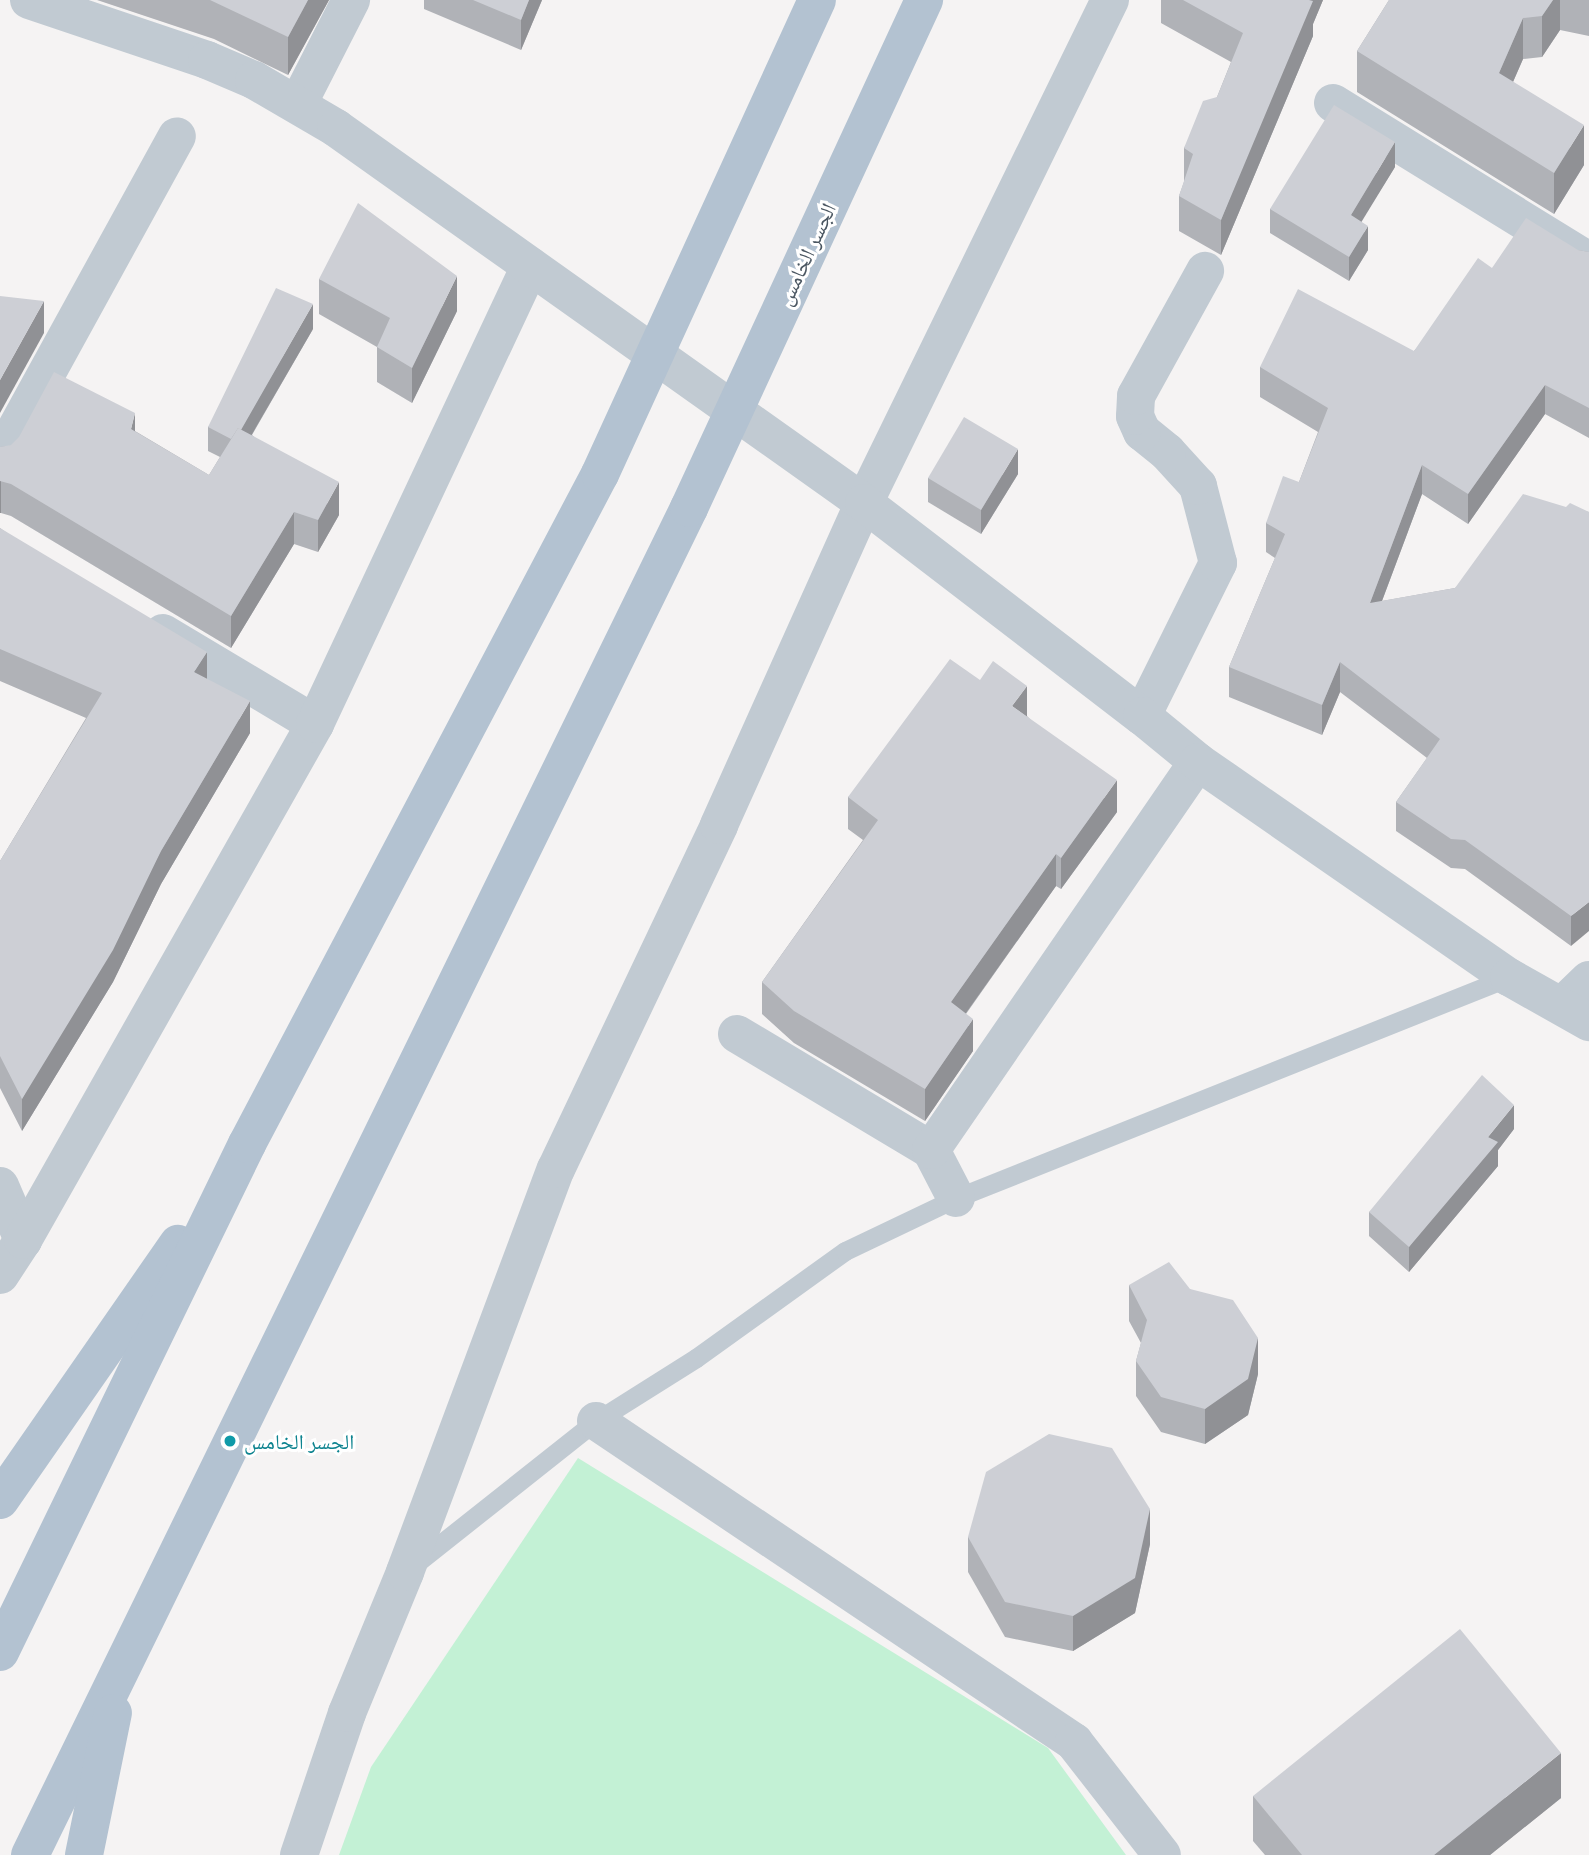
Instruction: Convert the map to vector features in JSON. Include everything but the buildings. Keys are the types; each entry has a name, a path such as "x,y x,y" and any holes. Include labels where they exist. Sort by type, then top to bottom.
{"main road":[{"path":"0,1652 247,1144 600,474 817,0"},
{"name":"الجسر الخامس","path":"121,1665 689,508 924,0"},
{"path":"0,1500 247,1144"},
{"path":"30,1855 121,1665"},
{"path":"84,1855 121,1665"}],"street":[{"path":"29,0 207,60 298,104 864,503 1198,762 1510,977 1580,1002"},
{"path":"298,104 351,0"},
{"path":"299,1855 347,1713 405,1572 556,1169 719,825 864,503 1110,0"},
{"path":"1333,103 1589,261"},
{"path":"0,458 177,136"},
{"path":"0,1275 23,1240 314,724 530,266"},
{"path":"1142,716 1218,563 1198,486 1167,452 1142,432 1135,416 1136,396 1205,271"},
{"path":"128,612 314,724"},
{"path":"931,1150 1198,762"},
{"path":"737,1034 931,1150 956,1198"},
{"path":"0,1186 23,1240"},
{"path":"596,1421 1074,1742 1162,1855"}],"lane":[{"path":"405,1572 596,1421 696,1358 845,1251 956,1198 1510,977"}],"green space":[{"path":"578,1458 1048,1748 1126,1855 339,1855 371,1767"}],"place":[{"name":"الجسر الخامس","path":"230,1441"}]}
